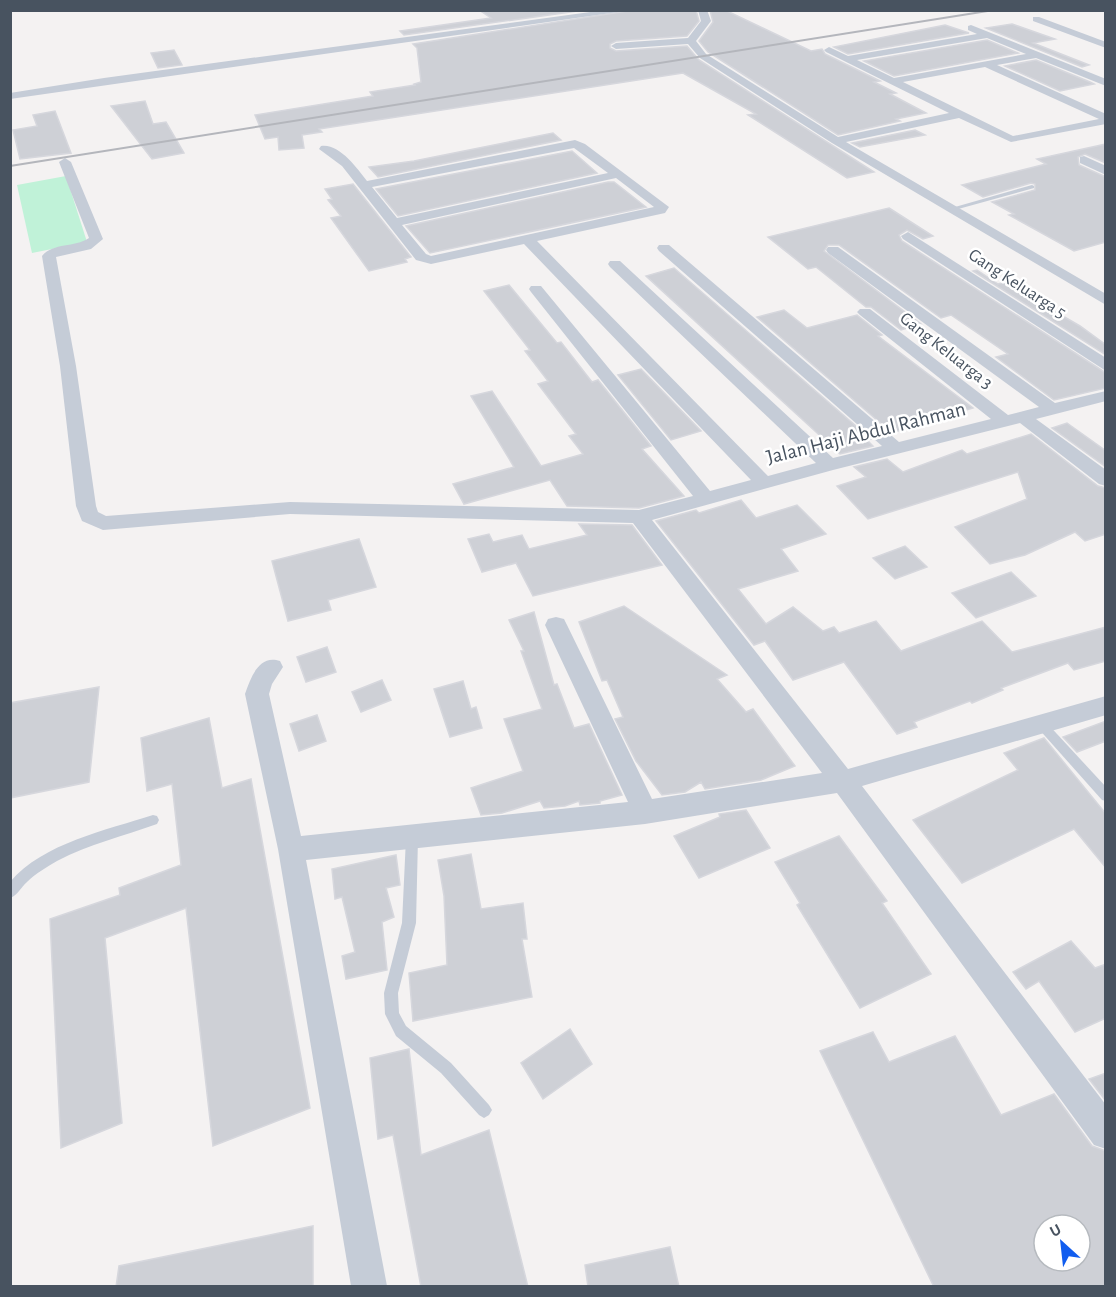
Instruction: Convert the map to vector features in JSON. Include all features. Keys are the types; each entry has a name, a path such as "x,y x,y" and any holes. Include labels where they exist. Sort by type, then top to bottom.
{"street":[{"path":"528,10 546,22"},
{"path":"10,96 104,81 628,10"},
{"path":"616,46 691,41 706,21 702,10"},
{"path":"1036,20 1106,45"},
{"path":"971,28 1106,82"},
{"path":"846,59 988,34"},
{"path":"691,41 696,51 703,56 836,141 1106,301"},
{"path":"829,50 1001,136 1016,139 1106,119"},
{"path":"893,81 1037,55"},
{"path":"986,64 1106,119"},
{"path":"836,141 960,114"},
{"path":"325,149 346,163 421,257 431,260 660,210 660,205 581,146 567,144 364,185"},
{"path":"1084,160 1106,171"},
{"name":"Jalan Haji Abdul Rahman","path":"65,162 96,239 86,246 56,251 49,256 68,366 86,506 89,516 95,521 111,523 290,508 639,517 829,465 1106,396"},
{"path":"392,223 619,174"},
{"name":"Gang Keluarga 5","path":"908,236 1106,366"},
{"path":"534,238 771,481"},
{"path":"664,248 895,448"},
{"path":"833,250 1052,409"},
{"path":"615,264 829,465"},
{"path":"536,289 705,498"},
{"name":"Gang Keluarga 3","path":"864,312 1004,422"},
{"path":"1023,417 1106,480"},
{"path":"639,517 843,781 1106,1133"},
{"path":"556,625 645,812"},
{"path":"272,668 261,681 257,694 291,849 369,1287"},
{"path":"291,849 645,812 843,781 1106,705"}],"lane":[{"path":"951,210 1032,187"},
{"path":"1041,724 1106,796"},
{"path":"10,892 18,881 46,859 153,820"},
{"path":"412,838 409,923 391,993 392,1014 401,1032 446,1068 484,1110"}],"green space":[{"path":"66,176 87,242 32,253 17,185"}],"building":[{"path":"479,10 585,10 404,35 400,31 491,18"},
{"path":"634,10 696,10 699,21 687,36 616,41 610,44 610,48 616,51 687,46 699,60 874,172 847,178 748,115 756,114 683,73 319,129 322,132 302,135 304,148 279,150 278,137 265,139 255,115 373,96 370,92 415,85 421,82 417,48 413,44"},
{"path":"710,10 725,10 811,51 822,49 825,54 880,81 874,82 896,93 890,94 926,113 838,135 708,52 699,41 713,22"},
{"path":"1012,24 1055,39 1033,43 1089,65 1082,67 986,28"},
{"path":"945,25 969,33 848,54 834,47"},
{"path":"987,40 1018,53 894,76 864,61"},
{"path":"174,50 182,65 158,68 151,53"},
{"path":"1036,60 1094,84 1060,91 1005,66"},
{"path":"145,101 153,124 166,122 184,153 152,159 111,106"},
{"path":"55,111 71,153 20,159 13,130 37,126 33,115"},
{"path":"915,130 925,135 860,147 852,143"},
{"path":"553,133 561,140 378,177 369,167 414,161"},
{"path":"1106,144 1106,163 1085,154 1078,157 1079,165 1106,177 1106,242 1074,251 1009,215 1014,214 992,202 1035,190 1035,184 1031,183 983,197 962,185 1046,164 1037,159"},
{"path":"572,151 597,173 398,216 376,189"},
{"path":"614,182 646,207 430,253 406,226"},
{"path":"353,184 411,257 405,259 407,262 369,271 331,218 341,216 328,200 332,199 325,189"},
{"path":"889,208 933,236 923,239 907,230 899,235 902,241 1106,373 1106,388 1054,400 996,357 1008,354 951,315 941,318 839,245 828,245 824,251 921,324 901,330 871,307 866,307 816,267 808,269 768,237"},
{"path":"674,268 871,439 867,440 873,446 840,454 646,276"},
{"path":"977,270 998,284 1005,282 1040,306 1044,305 1080,326 1106,345 1106,355 973,271"},
{"path":"509,285 557,343 561,342 592,382 598,380 651,446 642,449 684,496 639,508 567,506 550,480 464,504 453,484 514,467 471,396 492,391 541,466 583,454 569,436 576,434 538,384 548,381 525,351 530,350 484,291"},
{"path":"784,310 807,328 857,315 882,335 878,336 973,408 892,433 757,317"},
{"path":"641,369 701,431 671,440 618,375"},
{"path":"1067,423 1106,451 1106,467 1052,428"},
{"path":"1031,434 1098,486 1106,488 1106,534 1085,541 1075,532 1025,555 990,564 955,527 1027,499 1018,472 868,519 837,486 866,477 854,467 887,459 903,472 962,450 967,454"},
{"path":"741,500 756,518 797,505 826,534 781,549 798,571 738,589 766,624 793,607 823,631 834,627 839,633 876,621 901,651 982,621 1012,652 1106,627 1106,661 1074,670 1068,663 1001,688 1003,690 972,703 970,701 914,722 917,727 897,734 844,662 793,680 765,641 754,645 656,521 696,510 699,513"},
{"path":"579,524 632,525 662,565 533,596 516,563 482,572 468,539 489,534 493,542 522,535 529,549 587,535"},
{"path":"359,539 376,587 328,600 331,610 288,621 272,561"},
{"path":"905,546 927,567 895,579 873,558"},
{"path":"1011,572 1036,596 976,618 952,593"},
{"path":"624,606 727,675 717,679 746,712 753,709 795,766 761,780 705,789 701,782 685,792 662,795 636,761 615,719 623,717 607,680 602,681 579,622"},
{"path":"534,612 554,685 557,684 574,728 589,724 622,795 600,801 600,803 580,805 579,801 565,806 544,808 540,801 502,813 481,815 471,788 523,771 504,719 542,709 521,651 524,651 509,620"},
{"path":"327,647 336,672 306,682 297,657"},
{"path":"382,680 391,700 361,712 352,692"},
{"path":"463,681 471,709 476,707 482,728 450,737 434,689"},
{"path":"99,687 89,782 10,798 10,703"},
{"path":"317,715 326,741 299,751 290,724"},
{"path":"209,718 222,788 251,779 310,1108 213,1146 186,908 105,938 122,1123 61,1148 50,919 120,895 119,888 181,865 172,784 147,791 141,738"},
{"path":"1106,721 1106,741 1077,752 1063,737"},
{"path":"1044,738 1106,814 1106,868 1074,829 962,883 913,820 1018,770 1004,753"},
{"path":"746,810 770,848 699,878 674,836 720,817 719,814"},
{"path":"839,836 887,901 882,903 931,974 860,1008 797,905 800,903 775,862"},
{"path":"471,854 481,909 523,903 527,939 522,939 532,997 413,1021 409,973 447,965 444,896 438,860"},
{"path":"396,855 400,885 386,888 394,917 382,922 387,970 346,979 342,956 355,952 342,897 335,899 332,869"},
{"path":"1071,941 1095,968 1106,964 1106,1018 1075,1032 1039,981 1026,989 1013,972"},
{"path":"570,1029 592,1064 543,1099 521,1063"},
{"path":"873,1032 889,1062 955,1036 1001,1115 1054,1094 1092,1146 1106,1151 1106,1287 934,1287 820,1051"},
{"path":"409,1049 421,1155 489,1130 528,1287 421,1287 393,1135 378,1139 370,1058"},
{"path":"1106,1073 1106,1101 1089,1079"},
{"path":"313,1226 313,1287 116,1287 119,1266"},
{"path":"670,1247 679,1287 588,1287 585,1265"}],"railway":[{"path":"10,166 994,10"}]}
